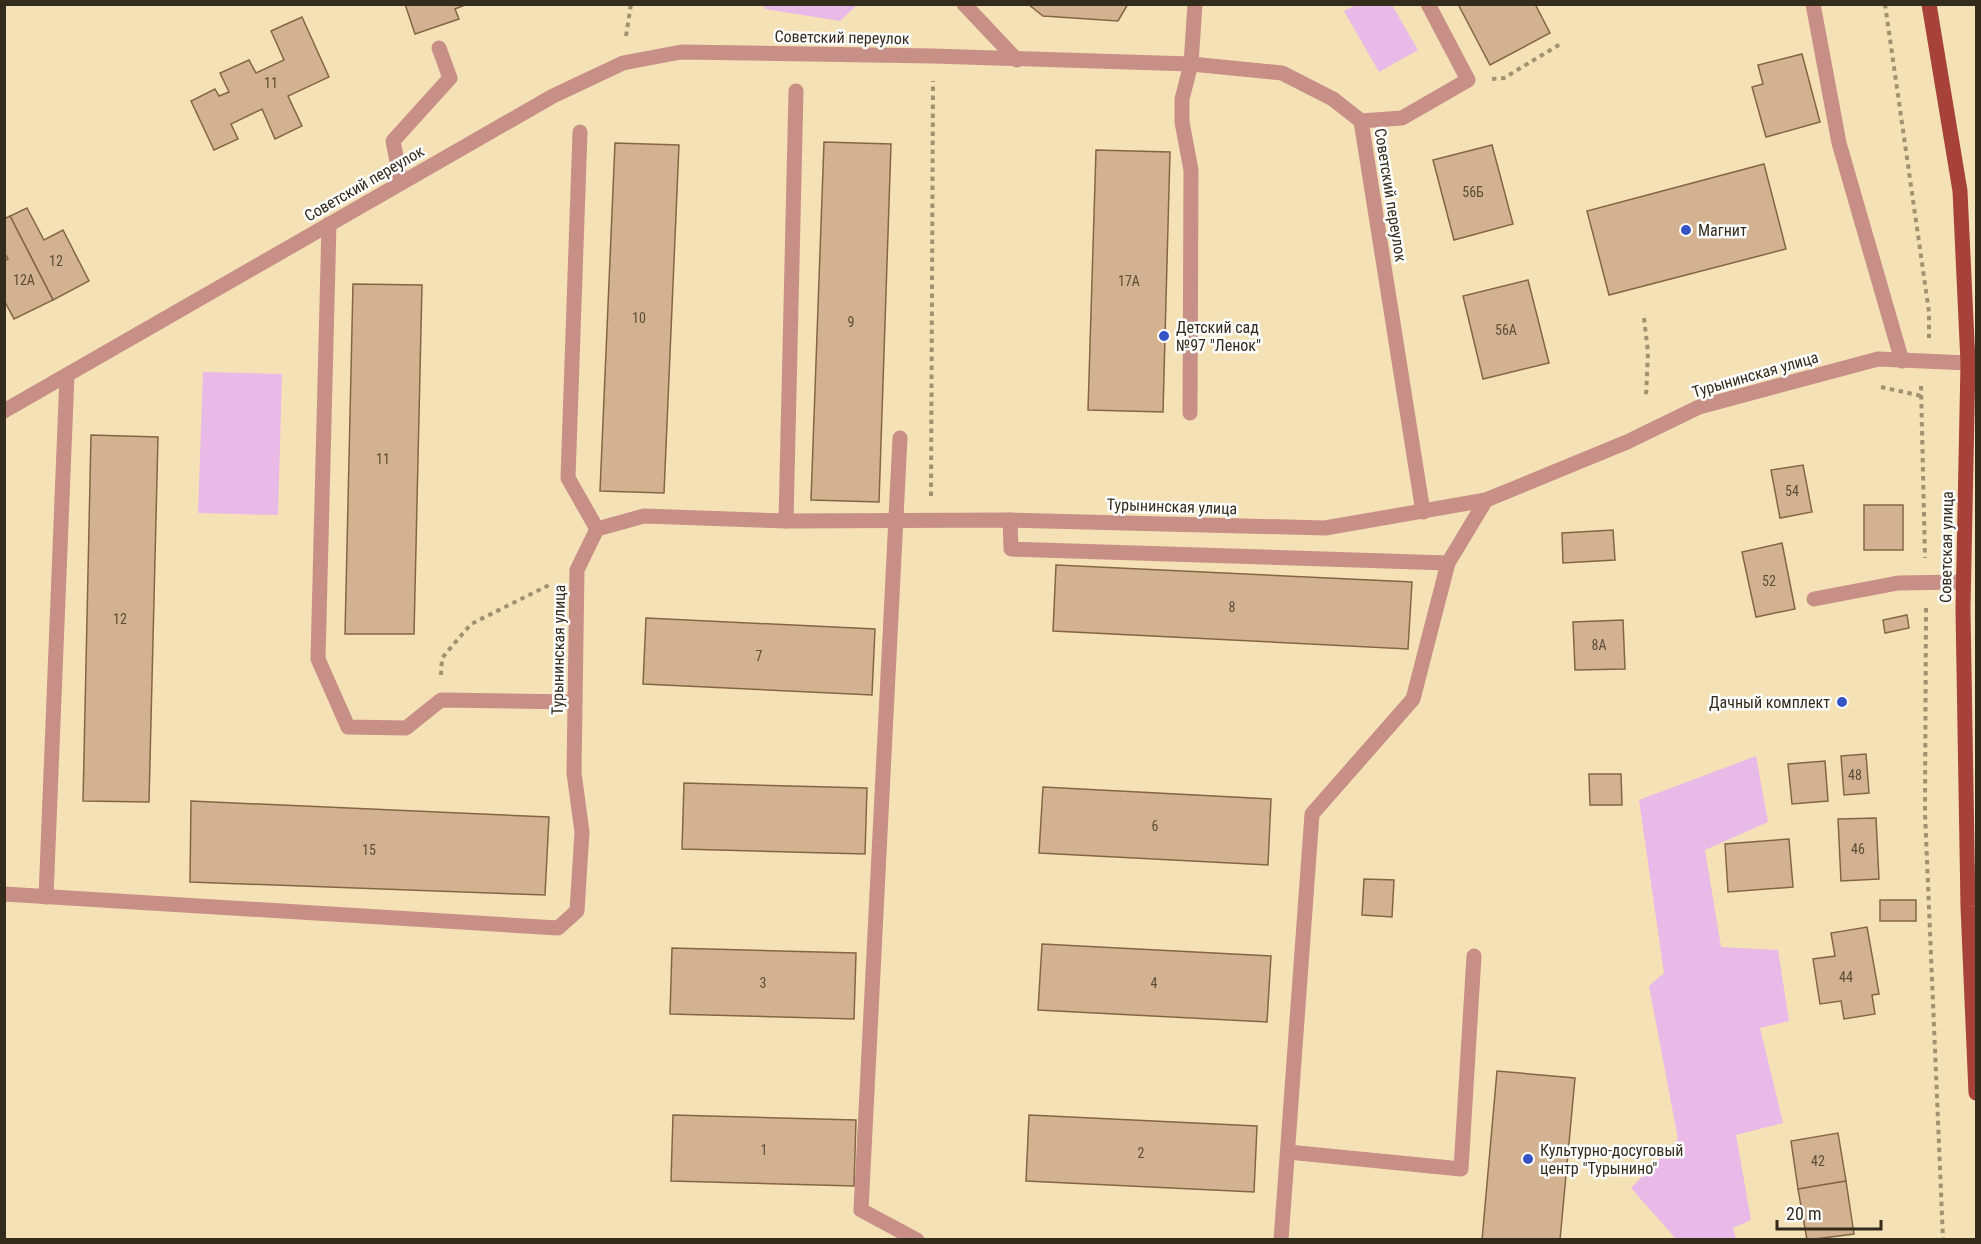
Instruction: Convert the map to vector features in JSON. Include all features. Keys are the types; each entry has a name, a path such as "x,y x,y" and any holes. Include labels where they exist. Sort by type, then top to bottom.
{"main road":[{"name":"Советская улица","path":"1929,4 1960,191 1972,358 1971,536 1963,582 1968,908 1977,1093"}],"street":[{"path":"964,4 1017,60"},
{"path":"1190,413 1191,170 1182,122 1182,99 1191,64 1195,4"},
{"path":"1361,121 1402,118 1468,81 1428,4"},
{"path":"1814,4 1839,143 1902,361"},
{"path":"401,182 393,141 450,78 439,48"},
{"name":"Советский переулок","path":"4,411 553,96 623,63 681,52 933,56 1191,64 1282,73 1333,99 1361,121 1423,512"},
{"path":"786,521 796,91"},
{"path":"580,132 568,478 597,529"},
{"path":"328,224 318,659 348,727 406,728 441,700 575,702"},
{"name":"Турынинская улица","path":"4,894 558,928 578,911 582,832 574,773 577,570 597,529 644,516 786,521 1010,520 1325,528 1486,500 1627,442 1699,407 1878,359 1921,362 1972,358"},
{"path":"46,897 67,375"},
{"path":"900,438 861,1210 917,1239"},
{"path":"1281,1239 1312,814 1413,699 1448,563 1486,500"},
{"path":"1010,520 1011,549 1448,563"},
{"path":"1814,599 1898,583 1963,582"},
{"path":"1288,1152 1461,1169 1474,956"}],"path":[{"path":"1885,4 1929,312 1927,351 1921,362 1926,581 1925,813 1943,1239"},
{"path":"1468,81 1504,78 1562,43"},
{"path":"930,519 933,56"},
{"path":"1644,318 1648,352 1646,398"},
{"path":"1872,384 1922,396"},
{"path":"441,700 442,658 471,624 577,570"}],"shaded area":[{"path":"764,4 857,5 840,21 765,9"},
{"path":"1356,5 1392,5 1418,50 1379,72 1344,11"},
{"path":"203,372 282,374 278,515 198,513"},
{"path":"1756,756 1768,822 1705,850 1721,947 1778,950 1789,1021 1760,1028 1783,1123 1736,1135 1751,1220 1733,1228 1736,1239 1676,1239 1631,1188 1678,1139 1649,986 1664,973 1639,800"}],"building":[{"path":"405,4 467,4 455,9 459,19 415,34"},
{"path":"1028,4 1128,4 1118,21 1043,16"},
{"path":"1458,4 1535,4 1550,33 1490,65"},
{"path":"302,17 329,77 288,96 302,126 275,139 262,109 231,124 238,139 214,150 191,101 215,89 219,96 229,92 220,73 249,60 256,73 284,60 271,31"},
{"path":"1802,54 1820,122 1766,137 1752,87 1763,84 1758,65"},
{"path":"824,142 891,144 879,502 811,500"},
{"path":"615,143 679,145 664,493 600,491"},
{"path":"1492,145 1513,224 1454,240 1433,160"},
{"path":"1096,150 1170,152 1163,412 1088,410"},
{"name":"Магнит","path":"1764,164 1786,249 1609,295 1587,211"},
{"path":"27,208 44,240 63,230 89,281 53,300 10,216"},
{"path":"10,216 53,300 14,319 4,300 4,261 8,259 4,252 4,219"},
{"path":"1528,280 1549,363 1483,379 1463,296"},
{"path":"353,284 422,285 414,634 345,634"},
{"path":"91,435 158,437 149,802 83,801"},
{"path":"1803,465 1812,512 1780,518 1771,470"},
{"path":"1864,505 1903,505 1903,550 1864,550"},
{"path":"1613,530 1615,560 1563,563 1562,533"},
{"path":"1782,543 1795,609 1756,617 1742,552"},
{"path":"1056,565 1412,582 1408,649 1053,631"},
{"path":"1907,615 1909,628 1885,633 1883,620"},
{"path":"646,618 875,629 872,695 643,684"},
{"path":"1623,620 1625,669 1575,670 1573,622"},
{"path":"1866,754 1869,793 1844,795 1841,756"},
{"path":"1825,761 1828,801 1792,804 1788,764"},
{"path":"1589,774 1621,774 1622,805 1590,805"},
{"path":"684,783 867,788 865,854 682,849"},
{"path":"1043,787 1271,799 1268,865 1039,853"},
{"path":"191,801 549,817 545,895 190,882"},
{"path":"1876,818 1879,879 1841,881 1838,819"},
{"path":"1789,839 1793,887 1728,892 1725,844"},
{"path":"1364,879 1394,880 1392,917 1362,915"},
{"path":"1880,900 1916,900 1916,921 1880,921"},
{"path":"1867,927 1879,994 1872,995 1875,1014 1844,1019 1841,1001 1820,1004 1813,959 1835,956 1831,933"},
{"path":"1042,944 1271,956 1267,1022 1038,1010"},
{"path":"672,948 856,953 854,1019 670,1014"},
{"name":"Культурно-досуговый центр \"Турынино\"","path":"1497,1071 1575,1078 1560,1240 1482,1240"},
{"path":"673,1115 856,1120 854,1186 671,1181"},
{"path":"1029,1115 1257,1126 1254,1192 1026,1181"},
{"path":"1838,1133 1846,1181 1798,1189 1791,1141"},
{"path":"1846,1181 1854,1234 1807,1240 1798,1189"}],"place":[{"name":"Магнит","path":"1686,230"},
{"name":"Детский сад №97 \"Ленок\"","path":"1164,336"},
{"name":"Дачный комплект","path":"1842,702"},
{"name":"Культурно-досуговый центр \"Турынино\"","path":"1528,1159"}]}
